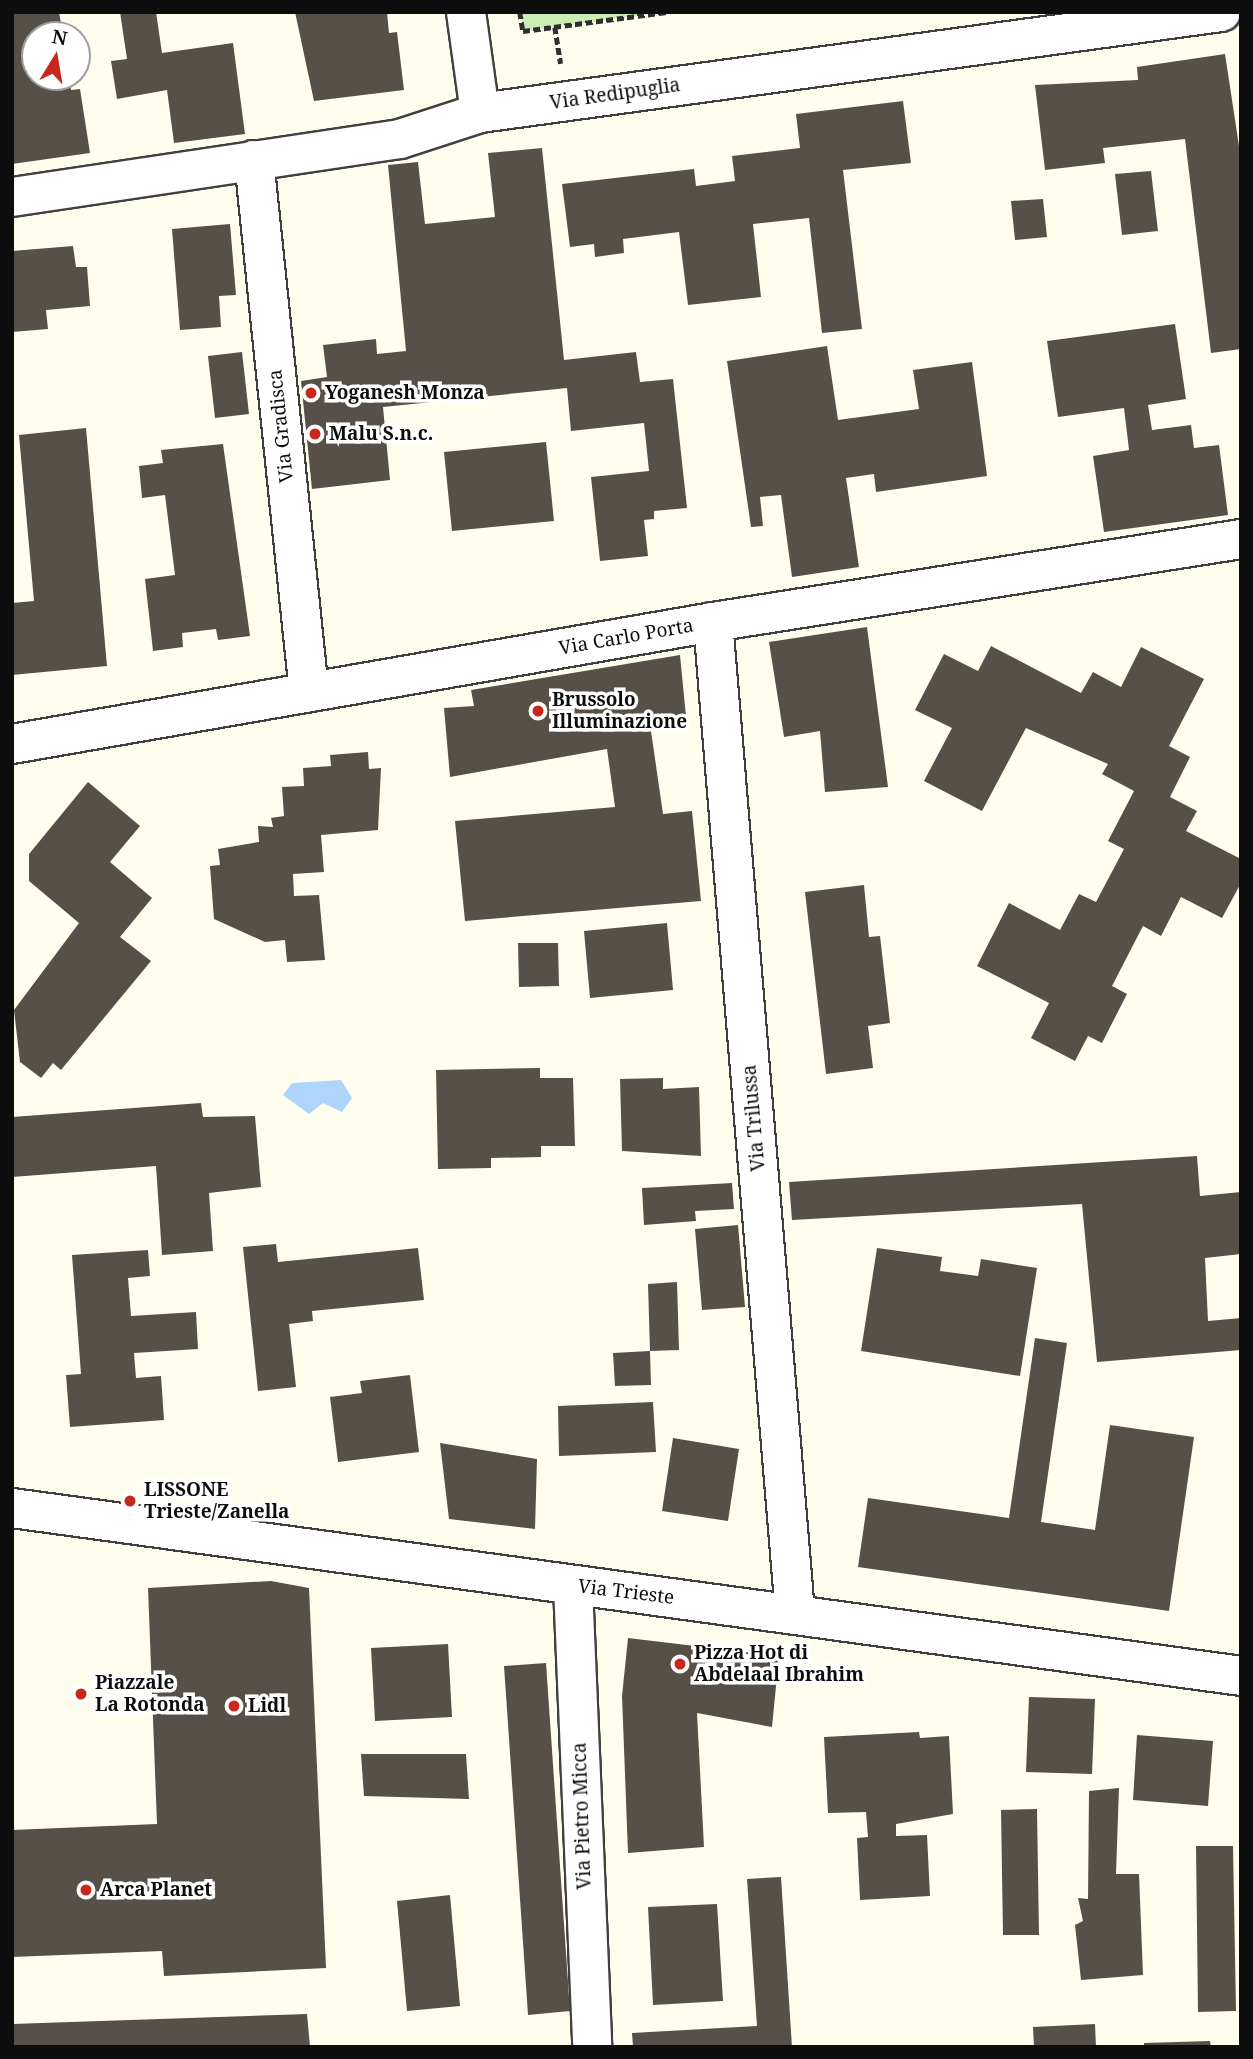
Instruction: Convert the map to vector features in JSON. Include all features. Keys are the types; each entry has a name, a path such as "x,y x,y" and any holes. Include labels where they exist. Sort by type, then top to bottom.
{"street":[{"path":"466,12 480,113"},
{"name":"Via Redipuglia","path":"12,197 400,139 480,113 1222,12"},
{"name":"Via Gradisca","path":"254,160 309,692"},
{"name":"Via Carlo Porta","path":"12,744 713,622 1241,538"},
{"name":"Via Trilussa","path":"713,622 794,1614"},
{"name":"Via Trieste","path":"12,1508 1241,1676"},
{"name":"Via Pietro Micca","path":"573,1586 592,2047"}],"path":[{"path":"520,12 523,31 667,12"}],"green space":[{"path":"520,12 667,12 523,31"}],"water":[{"path":"341,1080 352,1098 342,1112 323,1103 309,1114 283,1095 292,1083"}],"building":[{"path":"12,12 59,12 61,21 21,21 21,91 80,91 90,153 12,164"},
{"path":"120,12 156,12 162,53 233,43 245,134 174,143 167,90 117,99 111,61 127,59"},
{"path":"295,12 387,12 389,33 397,32 404,90 314,101"},
{"path":"1225,54 1241,159 1241,349 1211,353 1185,139 1103,148 1105,163 1045,170 1035,85 1138,80 1137,67"},
{"path":"903,101 911,163 843,170 862,329 822,333 809,218 753,224 761,297 688,305 679,232 623,239 624,253 595,257 594,244 570,247 562,184 694,169 696,186 735,181 732,156 800,148 796,114"},
{"path":"542,148 564,360 636,352 640,382 673,379 687,508 654,511 654,519 644,520 648,556 600,561 591,477 649,471 644,423 571,431 567,388 383,407 390,480 312,489 301,381 327,377 323,345 376,339 377,354 406,351 388,165 418,162 425,224 495,217 488,153"},
{"path":"1151,171 1158,231 1122,235 1115,174"},
{"path":"1043,199 1047,237 1015,240 1011,201"},
{"path":"230,224 236,295 219,296 221,327 180,330 172,229"},
{"path":"73,246 76,267 87,267 90,306 46,310 48,329 12,332 12,251"},
{"path":"1175,324 1186,399 1148,405 1152,430 1191,425 1194,448 1219,445 1228,515 1104,532 1093,456 1129,450 1124,408 1058,417 1047,341"},
{"path":"827,346 838,420 919,409 913,370 972,362 987,476 876,492 874,474 846,478 859,567 792,577 781,495 760,497 763,526 751,527 727,361"},
{"path":"242,352 249,414 215,418 208,356"},
{"path":"86,428 107,666 12,675 12,603 34,601 19,435"},
{"path":"546,442 554,521 452,531 444,452"},
{"path":"223,444 250,636 218,640 216,629 182,633 183,647 153,651 145,579 175,575 165,495 142,498 139,466 163,463 161,450"},
{"path":"867,627 888,787 825,792 820,731 784,737 769,642"},
{"path":"991,646 1081,693 1093,672 1121,687 1141,647 1204,679 1169,746 1190,757 1170,797 1197,811 1186,831 1241,859 1241,883 1222,918 1181,897 1161,936 1143,926 1112,986 1127,994 1102,1043 1088,1036 1075,1061 1031,1038 1049,1003 977,966 1009,903 1060,930 1079,894 1096,902 1124,849 1108,841 1134,791 1102,774 1108,764 1026,728 982,811 924,781 952,728 915,710 944,654 978,671"},
{"path":"680,655 687,727 651,731 663,814 692,811 701,901 465,921 455,821 615,807 607,749 450,777 444,708 474,706 471,690"},
{"path":"368,752 369,769 381,768 378,830 321,835 324,872 293,874 294,896 319,895 325,960 287,962 285,940 265,942 214,919 210,866 220,865 218,849 259,842 258,826 273,827 271,818 284,816 282,787 304,786 303,768 331,766 330,755"},
{"path":"88,782 140,826 110,862 152,898 120,937 151,961 61,1070 53,1063 41,1078 20,1062 14,1010 79,923 29,881 29,854"},
{"path":"864,885 869,937 880,936 890,1023 868,1026 873,1068 826,1074 805,892"},
{"path":"667,923 673,990 590,998 584,931"},
{"path":"518,943 558,943 559,986 519,987"},
{"path":"540,1068 540,1078 573,1078 575,1146 541,1146 541,1157 491,1158 491,1168 438,1169 436,1070"},
{"path":"663,1078 663,1089 699,1087 701,1156 622,1151 620,1079"},
{"path":"201,1103 203,1117 255,1116 261,1187 209,1193 213,1251 162,1255 156,1166 12,1177 12,1117"},
{"path":"1197,1156 1200,1196 1241,1192 1241,1254 1205,1258 1208,1321 1241,1318 1241,1350 1097,1362 1082,1204 792,1220 789,1182"},
{"path":"732,1183 734,1209 695,1211 696,1221 644,1225 642,1188"},
{"path":"738,1225 745,1307 702,1310 695,1229"},
{"path":"276,1244 278,1262 418,1248 424,1300 312,1311 313,1321 289,1324 296,1387 258,1391 243,1247"},
{"path":"877,1248 942,1257 940,1271 978,1276 981,1259 1037,1268 1020,1376 861,1351"},
{"path":"148,1250 150,1276 128,1278 131,1316 196,1312 198,1349 134,1353 136,1378 161,1376 164,1420 70,1427 66,1375 81,1374 72,1255"},
{"path":"677,1282 679,1350 650,1351 648,1284"},
{"path":"1035,1338 1067,1343 1041,1522 1095,1530 1110,1425 1194,1437 1169,1611 858,1567 868,1498 1009,1518"},
{"path":"650,1351 651,1385 615,1386 613,1353"},
{"path":"410,1375 419,1452 338,1462 330,1397 362,1393 360,1381"},
{"path":"653,1402 656,1452 559,1456 558,1406"},
{"path":"673,1438 739,1449 728,1521 662,1511"},
{"path":"440,1443 537,1459 535,1529 449,1519"},
{"name":"Lidl","path":"271,1581 309,1588 326,1968 164,1976 162,1951 12,1957 12,1830 157,1824 148,1588"},
{"path":"628,1638 779,1656 772,1727 697,1713 704,1847 628,1853 622,1696"},
{"path":"448,1644 452,1717 375,1721 371,1648"},
{"path":"546,1663 570,2011 528,2015 504,1666"},
{"path":"1029,1697 1095,1699 1092,1774 1026,1772"},
{"path":"919,1732 920,1738 949,1736 953,1814 896,1824 896,1836 927,1835 930,1896 860,1900 857,1838 868,1837 866,1812 828,1813 824,1737"},
{"path":"1137,1735 1213,1741 1208,1806 1133,1800"},
{"path":"361,1754 466,1754 469,1799 364,1796"},
{"path":"1119,1788 1116,1874 1139,1874 1143,1975 1081,1980 1075,1925 1083,1921 1078,1898 1088,1899 1089,1791"},
{"path":"1037,1809 1039,1935 1003,1935 1001,1810"},
{"path":"1196,1846 1233,1846 1236,2011 1198,2012"},
{"path":"781,1877 792,2047 633,2047 632,2033 757,2026 747,1879"},
{"path":"450,1895 460,2006 407,2011 397,1901"},
{"path":"717,1904 723,2001 653,2005 648,1907"},
{"path":"307,2014 310,2047 12,2047 12,2024"},
{"path":"1095,2024 1096,2047 1034,2047 1033,2027"},
{"path":"1210,2041 1211,2047 1144,2047 1144,2043"}],"place":[{"name":"Yoganesh Monza","path":"311,393"},
{"name":"Malu S.n.c.","path":"315,434"},
{"name":"Brussolo Illuminazione","path":"538,711"},
{"name":"LISSONE Trieste/Zanella","path":"130,1501"},
{"name":"Pizza Hot di Abdelaal Ibrahim","path":"680,1664"},
{"name":"Piazzale La Rotonda","path":"81,1694"},
{"name":"Lidl","path":"234,1706"},
{"name":"Arca Planet","path":"86,1890"}]}
